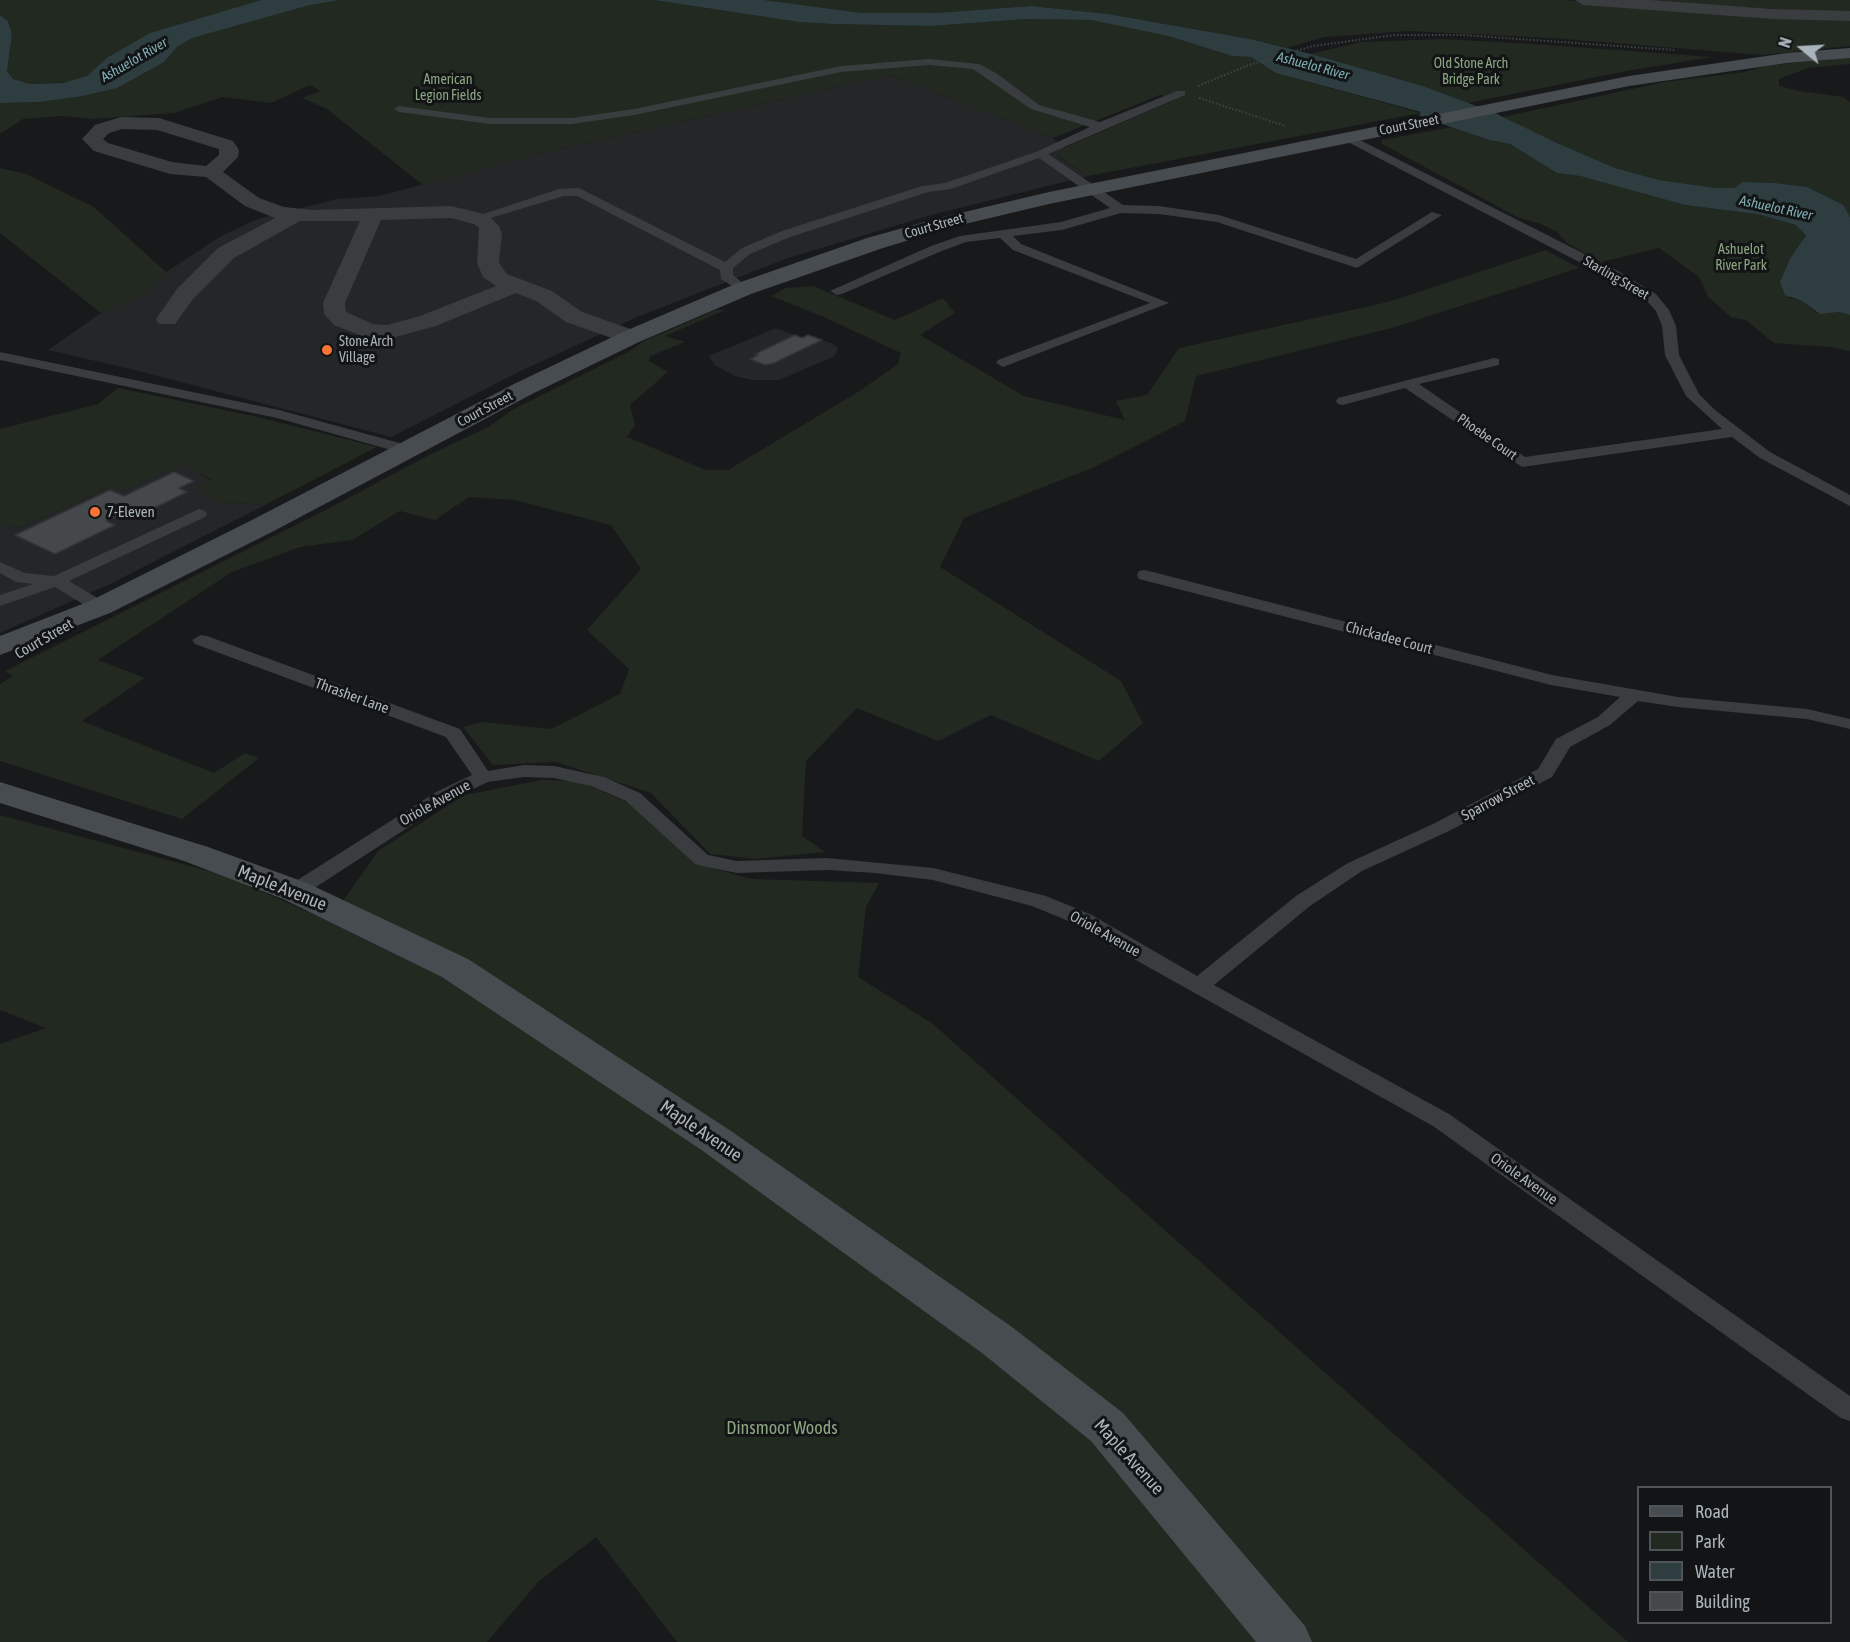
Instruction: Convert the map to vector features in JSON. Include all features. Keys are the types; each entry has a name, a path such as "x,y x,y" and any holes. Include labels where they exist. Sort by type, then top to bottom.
{"main road":[{"name":"Court Street","path":"0,664 64,630 93,610 409,450 525,388 631,337 743,289 875,243 946,222 1090,189 1419,123 1681,73 1850,53"},
{"name":"Court Street","path":"0,646 53,623 93,610"},
{"name":"Maple Avenue","path":"0,792 196,854 295,891 455,968 717,1141 997,1340 1107,1427 1287,1642"}],"street":[{"path":"1583,0 1773,14 1850,16"},
{"path":"211,172 228,157 229,150 226,145 159,124 121,123 102,129 92,139 101,147 170,168 211,172 252,202 281,213 296,215 452,212 477,218 489,226 491,233 488,263 491,272 515,286 544,296 574,317 631,337"},
{"path":"374,213 334,303 335,314 342,320 370,331 396,330 428,321 515,286"},
{"path":"167,319 185,294 226,253 296,215"}],"lane":[{"path":"399,109 490,122 572,121 634,112 841,69 929,62 975,66 992,75 1035,107 1100,126"},
{"path":"743,289 726,276 727,268 734,259 746,251 786,234 926,189 947,186 1040,154 1100,126 1181,93"},
{"name":"Starling Street","path":"1348,138 1613,274 1651,297 1662,310 1668,326 1672,355 1693,396 1734,432 1765,455 1850,501"},
{"path":"1040,154 1120,209"},
{"path":"477,218 563,192 579,192 727,268"},
{"path":"837,291 964,239 1062,226 1120,209 1191,214 1219,219 1357,264 1436,215"},
{"path":"1003,234 1017,247 1162,303 1003,363"},
{"path":"0,356 279,414 409,450"},
{"path":"1343,401 1494,362"},
{"name":"Phoebe Court","path":"1407,383 1522,462 1734,432"},
{"path":"0,602 57,581 199,514"},
{"path":"0,567 22,578 57,581 93,610"},
{"name":"Chickadee Court","path":"1145,575 1551,680 1634,695"},
{"name":"Thrasher Lane","path":"201,640 453,733 483,777"},
{"path":"1634,695 1678,702 1807,714 1850,724"},
{"name":"Sparrow Street","path":"1198,986 1303,901 1355,867 1443,827 1545,773 1563,743 1604,721 1634,695"},
{"name":"Oriole Avenue","path":"295,891 414,813 483,777 524,771 554,771 597,781 633,797 702,860 737,867 827,864 886,868 933,874 1039,901 1085,920 1198,986 1441,1120 1850,1410"}],"path":[{"path":"1181,93 1249,65 1312,46 1395,35 1462,35 1680,50"},
{"path":"1181,93 1292,127"}],"shaded area":[{"path":"890,75 1053,138 1064,148 1058,157 1088,176 931,215 788,258 637,317 519,372 391,437 139,371 48,350 101,313 146,293 166,272 223,235 258,219 337,199 379,196 546,152"},
{"path":"776,328 802,338 808,335 831,343 838,348 835,356 779,380 752,380 735,376 714,365 709,356"},
{"path":"183,463 212,481 198,488 218,502 265,505 108,585 0,633 0,525 20,528 112,486 125,491"}],"green space":[{"path":"0,0 261,0 150,33 108,57 87,76 73,82 30,84 13,79 7,71 12,34 8,21 0,15"},
{"name":"American Legion Fields","path":"340,0 654,0 799,22 832,24 931,26 1026,19 1091,20 1168,36 1232,56 1251,57 1276,73 1421,113 1088,176 1058,156 1064,148 1174,100 1160,95 1053,138 890,75 546,152 423,185 327,109 302,98 320,91 310,85 271,103 223,97 174,113 93,119 63,116 23,119 0,134 0,103 39,102 77,97 164,62 178,46 191,38 310,5"},
{"path":"764,0 1565,0 1664,9 1850,19 1850,46 1762,55 1552,38 1408,31 1324,37 1287,48 1250,39 1108,14 1031,6 935,13 862,13"},
{"path":"1608,0 1850,0 1850,13"},
{"name":"Old Stone Arch Bridge Park","path":"1444,39 1713,57 1626,71 1468,103 1423,86 1311,54 1361,42"},
{"path":"1850,57 1850,64 1808,68 1779,79 1779,86 1843,97 1850,102 1850,217 1842,205 1807,187 1743,182 1734,188 1716,188 1659,180 1615,168 1503,117 1664,82 1745,72 1765,66"},
{"name":"Ashuelot River Park","path":"1452,127 1489,140 1510,144 1557,173 1580,176 1685,205 1757,214 1796,225 1806,234 1791,257 1789,298 1802,301 1817,313 1839,312 1850,315 1850,351 1830,347 1774,343 1746,320 1731,317 1708,297 1699,277 1659,248 1601,262 1567,243 1557,232 1539,223 1519,218 1382,144 1382,140"},
{"path":"0,168 26,174 94,207 166,272 147,293 101,313 0,233"},
{"path":"1546,250 1579,268 1392,328 1196,376 1185,421 1092,468 964,518 940,567 1121,681 1143,723 1099,761 991,715 938,741 857,708 806,761 802,836 825,852 755,859 710,854 651,793 556,762 493,765 463,727 482,722 551,729 620,694 629,669 587,630 641,569 611,525 514,500 469,497 435,520 400,511 352,540 300,547 232,572 98,660 145,678 82,721 214,773 245,753 259,758 182,819 0,761 0,684 12,676 5,671 488,427 512,410 630,351 642,342 716,310 725,310 665,336 685,342 650,356 649,361 668,372 630,405 635,425 627,437 706,470 728,470 861,390 898,364 901,353 824,317 771,296 786,288 813,286 895,320 943,298 955,313 920,335 1024,396 1125,420 1116,401 1147,395 1179,348 1388,302"},
{"path":"118,388 258,417 377,447 265,505 218,502 198,488 212,480 183,464 125,491 112,486 20,528 0,525 0,429 98,404"},
{"name":"Dinsmoor Woods","path":"542,780 578,781 629,803 694,863 752,879 879,883 866,907 858,977 933,1024 1628,1642 677,1642 596,1537 538,1582 487,1642 0,1642 0,1044 46,1028 0,1010 0,815 224,875 329,921 378,851 464,795"}],"water":[{"name":"Ashuelot River","path":"261,0 340,0 310,5 192,38 178,46 164,62 117,88 39,102 0,103 0,15 8,21 12,34 7,71 13,79 30,84 63,83 87,76 108,57 150,33"},
{"name":"Ashuelot River","path":"654,0 764,0 862,13 935,13 1031,6 1108,14 1250,39 1311,54 1423,86 1495,113 1615,168 1659,180 1716,188 1734,188 1743,182 1807,187 1843,205 1850,217 1850,315 1839,312 1820,314 1802,301 1785,295 1780,282 1791,257 1806,235 1796,225 1757,214 1685,205 1580,176 1557,173 1510,144 1489,140 1425,118 1419,115 1421,112 1276,73 1251,57 1232,56 1168,36 1091,20 1026,19 931,26 832,24 799,22"}],"building":[{"path":"795,335 802,338 808,335 822,340 774,363 765,365 750,359 758,355 755,354"},
{"name":"7-Eleven","path":"174,472 194,481 179,488 187,492 142,514 131,509 106,521 115,525 55,554 15,535 110,490 124,496"}],"place":[{"name":"Stone Arch Village","path":"327,350"},
{"name":"7-Eleven","path":"95,512"}]}
